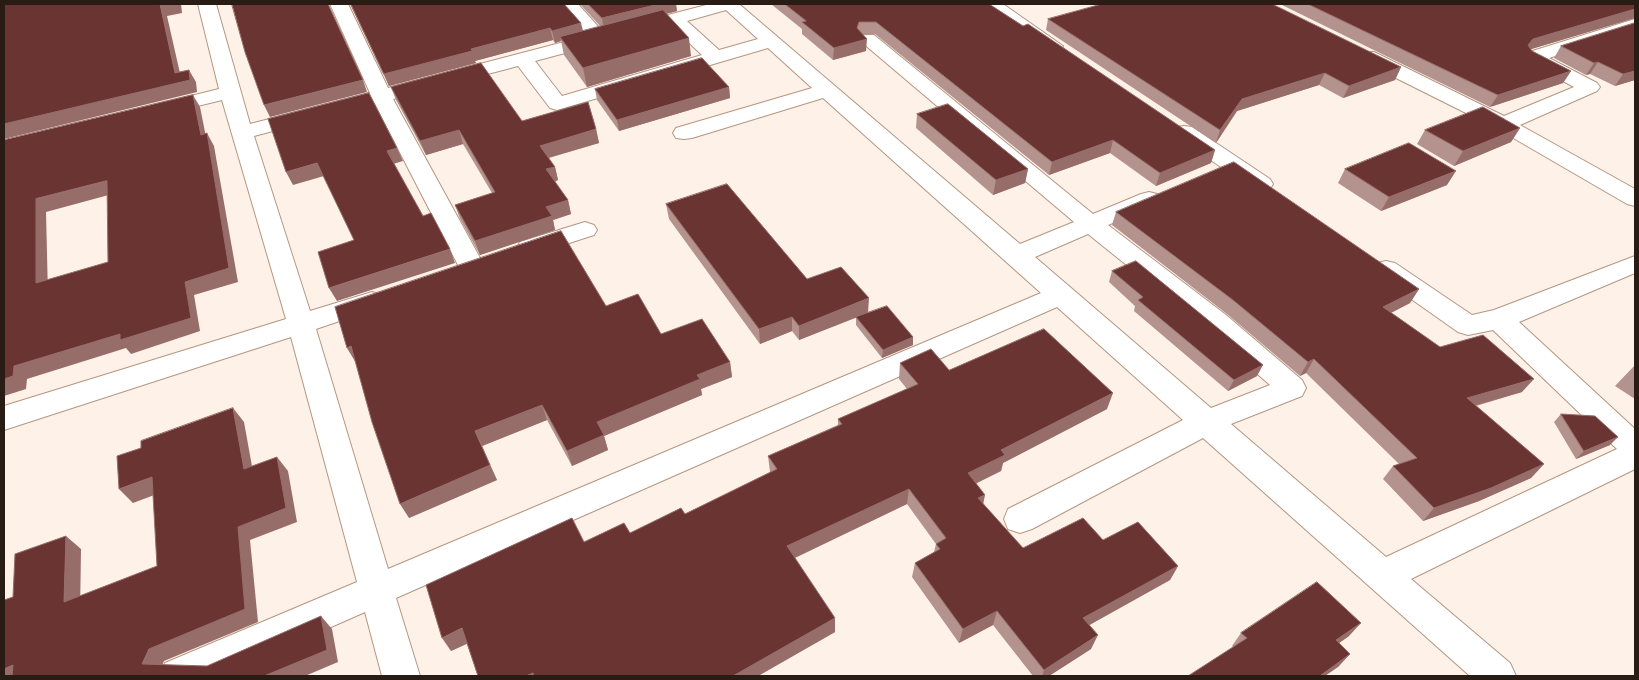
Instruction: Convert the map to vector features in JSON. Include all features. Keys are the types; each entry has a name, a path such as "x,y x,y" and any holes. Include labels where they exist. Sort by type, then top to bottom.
{"street":[{"path":"207,4 230,92 301,325 401,676"},
{"path":"339,4 381,95 491,261"},
{"path":"568,4 599,39"},
{"path":"242,133 729,4 1060,296 1497,676"},
{"path":"991,4 1074,59"},
{"path":"674,19 716,58"},
{"path":"1503,124 1590,87 1533,57 1635,24"},
{"path":"867,39 1091,224 1216,322 1292,388 1206,422 1020,519"},
{"path":"522,58 557,104 771,41"},
{"path":"1352,48 1503,124 1635,200"},
{"path":"684,133 827,90"},
{"path":"145,113 230,92"},
{"path":"1165,120 1281,197"},
{"path":"1205,175 1232,164"},
{"path":"1015,256 1170,190"},
{"path":"445,276 585,230"},
{"path":"1370,258 1468,325 1499,319 1635,264"},
{"path":"4,418 301,325 391,294"},
{"path":"178,676 1060,296"},
{"path":"1499,319 1635,447"},
{"path":"1382,576 1635,455"}],"building":[{"path":"4,4 160,4 175,73 189,70 190,80 4,124"},
{"path":"232,4 328,4 363,80 264,105 245,52"},
{"path":"351,4 564,4 581,23 552,31 550,28 384,74"},
{"path":"588,4 659,4 602,18"},
{"path":"785,4 989,4 1023,26 1028,24 1215,150 1160,173 1113,140 1052,162 876,22 859,22 857,28 867,39 834,48 802,22 806,21"},
{"path":"1102,4 1272,4 1401,67 1349,86 1325,73 1242,99 1220,130 1048,19"},
{"path":"1308,4 1635,4 1635,9 1533,39 1528,45 1532,51 1571,71 1498,95"},
{"path":"663,10 689,38 583,68 560,37"},
{"path":"1635,23 1635,71 1623,74 1598,62 1594,63 1561,46"},
{"path":"702,58 729,87 617,120 595,89"},
{"path":"481,63 522,121 588,102 596,129 540,146 555,167 546,169 568,200 546,207 552,216 475,241 455,205 495,192 459,130 420,141 391,87"},
{"path":"369,93 397,148 387,151 423,216 431,213 450,249 329,288 318,252 354,240 317,163 286,172 268,119"},
{"path":"193,95 201,135 207,133 229,268 185,282 191,318 120,340 120,334 14,366 13,376 4,379 4,140","holes":["107,181 108,262 36,283 36,199"]},
{"path":"948,104 1028,169 996,180 917,114"},
{"path":"1483,107 1520,128 1463,151 1425,130"},
{"path":"1409,143 1456,171 1389,197 1345,169"},
{"path":"1234,162 1419,289 1383,307 1440,347 1483,335 1534,379 1467,398 1544,464 1491,488 1434,508 1393,466 1417,458 1314,359 1308,362 1233,300 1116,212"},
{"path":"727,184 807,279 841,267 869,298 799,326 792,317 759,329 666,204"},
{"path":"561,231 606,306 638,294 661,334 702,319 730,362 697,375 700,379 597,422 604,435 567,451 542,405 475,431 490,465 400,504 372,422 351,346 347,348 335,307"},
{"path":"1136,261 1263,365 1234,380 1138,300 1143,297 1112,271"},
{"path":"887,306 913,337 883,350 856,317"},
{"path":"1044,329 1113,393 1001,450 1005,455 968,473 985,495 978,498 1023,548 1083,518 1103,540 1138,522 1178,566 1083,618 1098,635 1044,670 997,611 963,629 915,563 940,549 936,544 946,538 909,489 787,546 835,618 733,676 534,676 533,673 526,676 478,676 462,628 442,638 426,585 572,518 584,542 624,523 630,533 681,508 685,514 777,469 768,456 842,424 838,419 918,384 900,363 931,349 949,370"},
{"path":"233,408 244,469 277,457 286,508 238,527 245,609 149,649 142,664 207,666 321,616 327,650 264,676 12,676 13,665 4,669 4,600 13,597 15,554 66,536 64,602 157,566 152,477 119,489 117,456 141,448 141,441"},
{"path":"1561,414 1595,416 1618,437 1584,451"},
{"path":"1317,582 1361,623 1336,640 1350,654 1320,676 1188,676 1247,638 1241,633"}]}
